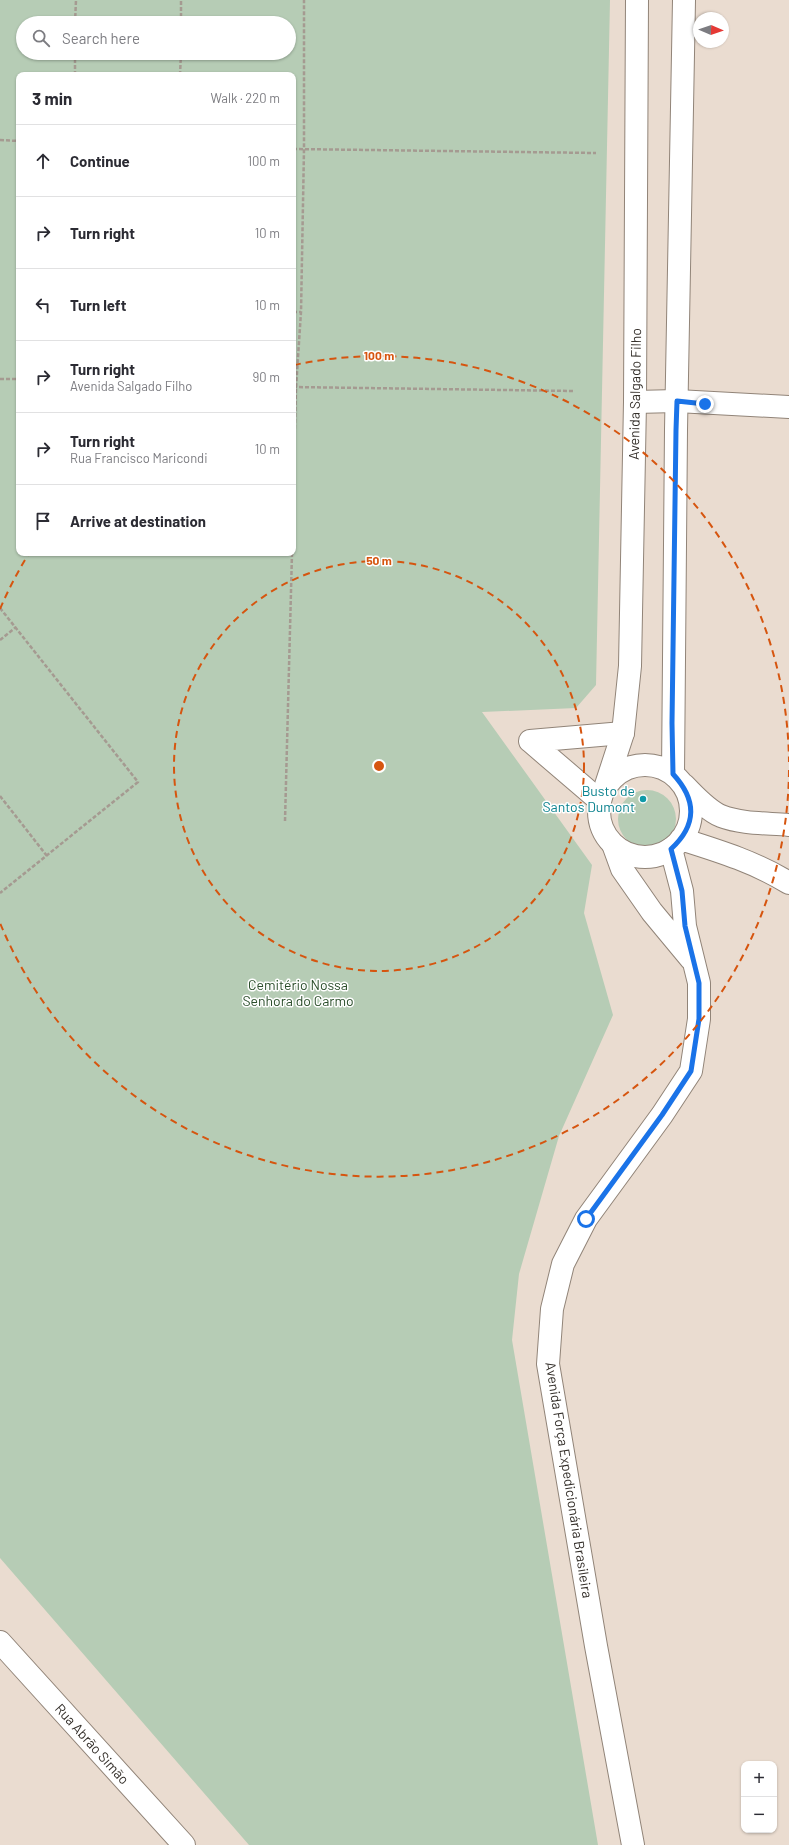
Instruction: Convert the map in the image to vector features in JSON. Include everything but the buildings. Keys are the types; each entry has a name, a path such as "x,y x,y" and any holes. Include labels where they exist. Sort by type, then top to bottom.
{"street":[{"name":"Avenida Salgado Filho","path":"603,793 623,733 630,666 635,402 637,0"},
{"path":"684,0 672,723 678,779 690,798 691,812 689,826 676,844 659,855 645,857 631,855 614,847 602,829 599,815 603,793 616,774 630,766 645,764 660,766 678,779 702,803 719,815 742,822 789,825"},
{"path":"635,402 677,401 789,407"},
{"path":"603,793 530,741 623,733"},
{"path":"676,844 729,854 771,872 789,883"},
{"name":"Avenida Força Expedicionária Brasileira","path":"633,1845 596,1646 548,1364 552,1309 563,1264 586,1219 662,1115 691,1071 699,1019 699,983 685,926 676,844"},
{"name":"Avenida Força Expedicionária Brasileira","path":"614,847 622,869 652,912 693,962"},
{"name":"Rua Abrão Simão","path":"0,1642 184,1845"}],"path":[{"path":"75,16 76,0"},
{"path":"181,0 181,16"},
{"path":"296,366 301,312 304,149 304,0"},
{"path":"75,60 75,72"},
{"path":"180,72 181,60"},
{"path":"0,140 16,140"},
{"path":"296,149 596,153"},
{"path":"296,312 301,312"},
{"path":"0,379 16,379"},
{"path":"296,388 574,391"},
{"path":"285,821 292,556"},
{"path":"0,608 138,782 0,893"},
{"path":"0,640 16,627"},
{"path":"0,796 46,856"}],"green space":[{"name":"Cemitério Nossa Senhora do Carmo","path":"0,0 610,0 596,685 576,708 482,712 592,865 584,913 613,1015 559,1136 519,1274 512,1340 598,1845 249,1845 0,1558"},
{"path":"647,790 663,795 671,803 676,819 671,835 663,843 647,848 631,843 623,835 618,819 623,803 631,795"}],"place":[{"name":"Busto de Santos Dumont","path":"643,799"}],"route":[{"path":"586,1219 662,1115 691,1071 696,1042 699,1019 699,983 685,926 682,891 671,849 681,839 689,826 691,812 690,798 683,784 673,774 674,749 672,723 676,430 677,401 705,404"}]}
